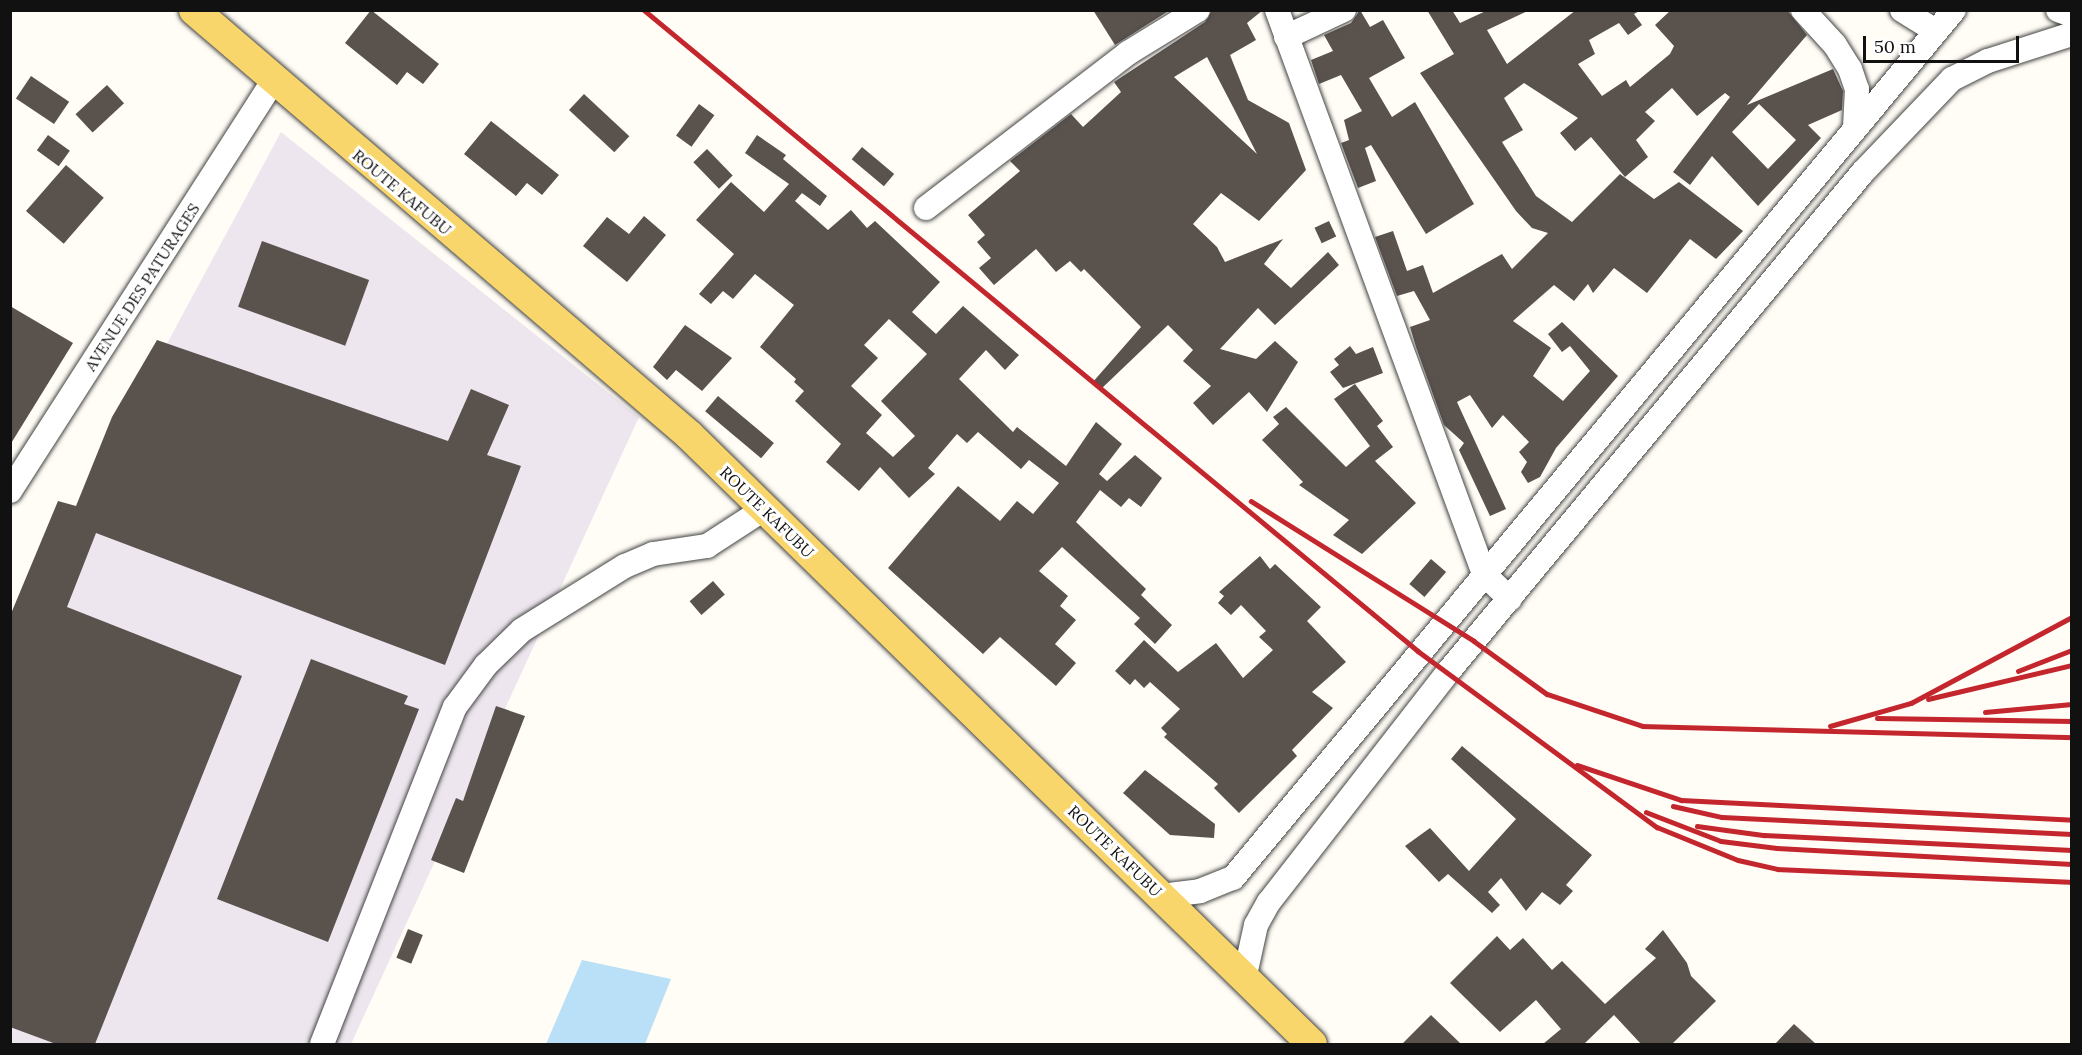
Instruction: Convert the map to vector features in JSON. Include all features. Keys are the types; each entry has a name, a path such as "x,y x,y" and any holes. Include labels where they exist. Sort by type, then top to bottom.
{"main road":[{"name":"ROUTE KAFUBU","path":"194,10 273,82 689,435 1161,896 1245,975 1312,1044"}],"street":[{"path":"926,208 1128,52 1198,10"},
{"path":"1277,10 1484,574 1510,599"},
{"path":"1286,37 1344,10"},
{"path":"1803,10 1835,45 1850,69 1857,88 1855,126"},
{"path":"1902,10 1936,31"},
{"path":"1161,896 1200,891 1233,878 1855,126 1954,10"},
{"path":"2058,10 2072,15"},
{"path":"1245,975 1256,925 1269,902 1510,599 1863,172 1952,79 1988,60 2072,34"},
{"name":"AVENUE DES PATURAGES","path":"10,491 273,82"},
{"path":"322,1044 455,707 486,665 522,630 625,566 653,554 707,546 764,509"}],"shaded area":[{"path":"281,132 639,417 351,1044 11,1044 11,633"}],"water":[{"path":"582,960 671,979 645,1044 546,1044"}],"building":[{"path":"371,10 439,64 423,84 407,72 397,85 345,43"},
{"path":"1093,10 1170,10 1115,45"},
{"path":"1212,10 1263,10 1247,23 1256,40 1230,55 1248,100 1289,123 1306,170 1259,221 1221,193 1193,224 1217,247 1225,262 1283,239 1264,264 1291,288 1328,252 1339,265 1275,325 1258,308 1220,349 1256,359 1275,341 1298,362 1267,412 1249,392 1213,425 1193,403 1211,386 1183,361 1193,350 1168,325 1100,390 1092,383 1141,327 1084,269 1081,272 1070,261 1056,272 1036,249 994,285 979,268 991,258 977,242 985,235 968,215 1020,171 1010,161 1071,114 1083,127 1121,92 1114,82 1205,22","holes":["1207,57 1257,154 1174,77"]},
{"path":"1360,10 1370,27 1383,20 1405,58 1369,78 1392,117 1415,102 1474,204 1426,234 1371,145 1365,148 1376,181 1358,188 1341,143 1349,140 1344,120 1362,111 1341,75 1319,84 1311,60 1333,51 1324,35 1351,23"},
{"path":"1427,10 1452,10 1460,23 1488,10 1530,10 1487,30 1507,64 1576,10 1641,10 1634,14 1642,25 1628,35 1619,23 1589,40 1595,54 1578,64 1602,96 1626,80 1630,87 1670,54 1674,46 1655,25 1671,10 1787,10 1807,35 1747,105 1833,69 1843,91 1842,110 1808,125 1821,138 1758,206 1712,156 1690,185 1673,172 1730,97 1725,93 1697,116 1672,88 1645,112 1655,121 1636,140 1648,157 1625,177 1591,137 1575,151 1560,133 1578,118 1524,83 1504,98 1523,130 1502,142 1536,196 1572,222 1620,174 1654,199 1679,182 1743,231 1716,259 1690,239 1647,293 1614,268 1593,293 1588,284 1574,301 1554,285 1513,321 1551,348 1533,376 1563,401 1590,371 1570,346 1562,352 1548,334 1562,322 1618,376 1556,448 1540,477 1528,483 1521,472 1527,462 1519,452 1529,442 1503,415 1492,428 1470,395 1457,402 1506,509 1490,516 1459,450 1464,443 1444,425 1416,347 1410,327 1430,320 1414,291 1397,296 1375,237 1393,231 1407,271 1423,265 1433,293 1502,254 1512,269 1548,233 1532,228 1516,211 1420,73 1454,54","holes":["1759,104 1796,140 1768,169 1732,132"]},
{"path":"31,76 69,102 54,124 16,98"},
{"path":"107,85 124,103 93,133 76,114"},
{"path":"584,94 629,136 614,152 569,110"},
{"path":"699,104 714,115 691,147 676,136"},
{"path":"491,121 559,175 542,195 527,183 516,196 464,154"},
{"path":"48,135 70,151 59,166 37,150"},
{"path":"757,135 786,155 783,159 827,196 820,206 802,193 795,201 828,230 851,210 867,228 875,221 940,282 912,312 936,334 963,306 1019,355 1005,370 986,350 959,379 1013,432 1017,427 1066,466 1096,422 1122,444 1099,474 1107,481 1135,455 1162,478 1141,507 1129,498 1121,507 1100,490 1076,522 1146,589 1141,595 1172,625 1155,644 1134,624 1140,618 1062,547 1039,571 1068,596 1060,606 1076,620 1055,644 1076,663 1056,686 1000,637 983,654 888,568 958,486 1000,521 1017,501 1033,514 1059,483 1029,460 1021,469 978,432 967,443 957,434 928,468 935,474 909,498 880,467 859,491 826,462 841,444 795,401 804,391 794,382 796,379 760,347 794,305 755,274 733,299 723,291 711,304 699,294 734,254 696,220 731,182 764,212 789,184 745,153","holes":["889,319 927,354 881,401 915,436 893,457 866,433 882,415 851,386 878,358 864,345"]},
{"path":"862,147 894,174 884,186 852,159"},
{"path":"707,149 733,176 719,189 693,162"},
{"path":"66,165 104,198 64,244 26,211"},
{"path":"644,216 666,235 627,282 583,246 607,217 629,234"},
{"path":"1329,221 1336,236 1322,243 1314,228"},
{"path":"262,241 369,280 345,346 238,307"},
{"path":"10,306 73,343 10,445"},
{"path":"685,325 732,358 702,391 676,370 667,380 653,367"},
{"path":"157,340 448,441 471,389 509,405 487,455 521,466 445,665 96,533 67,607 242,676 95,1044 56,1044 10,1027 10,616 58,501 76,506 112,417"},
{"path":"1350,346 1356,354 1373,347 1383,373 1343,388 1330,372 1339,365 1334,359"},
{"path":"1355,384 1383,421 1377,426 1393,447 1375,461 1416,503 1362,554 1333,535 1349,520 1299,485 1303,482 1262,440 1279,424 1273,417 1286,407 1346,467 1370,446 1334,399"},
{"path":"718,396 774,443 761,458 705,411"},
{"path":"1260,556 1270,569 1275,564 1321,607 1307,621 1346,662 1312,692 1333,708 1292,750 1297,756 1239,813 1214,788 1218,784 1164,737 1167,734 1161,728 1180,709 1150,682 1144,688 1135,679 1130,685 1115,671 1144,640 1178,672 1216,643 1243,678 1273,650 1259,637 1266,631 1241,605 1231,615 1218,603 1224,596 1219,592"},
{"path":"1431,559 1446,572 1424,597 1409,584"},
{"path":"713,581 725,595 701,615 690,601"},
{"path":"311,659 408,696 404,704 419,709 328,942 217,899"},
{"path":"496,706 525,716 464,873 431,860 456,798 463,801"},
{"path":"1462,746 1592,855 1566,885 1573,891 1560,905 1542,892 1526,911 1501,878 1488,892 1500,905 1492,913 1448,874 1439,882 1405,846 1430,828 1469,871 1516,819 1451,759"},
{"path":"1145,770 1215,824 1214,838 1170,835 1123,793"},
{"path":"408,929 423,935 411,964 396,958"},
{"path":"1663,930 1687,963 1691,976 1716,1001 1672,1044 1641,1044 1614,1015 1584,1044 1543,1044 1561,1029 1536,1000 1500,1032 1450,983 1497,936 1510,950 1523,938 1552,970 1562,961 1605,1004 1656,958 1645,949"},
{"path":"1431,1015 1461,1044 1402,1044"},
{"path":"1794,1024 1816,1044 1775,1044"}],"railway":[{"path":"644,10 1418,651 1657,827 1738,860 1778,869 2072,882"},
{"path":"1251,501 1474,641 1547,694 1643,726 2072,737"},
{"path":"1830,726 1911,703 2072,617"},
{"path":"2018,671 2072,650"},
{"path":"1928,699 2072,665"},
{"path":"1985,712 2072,704"},
{"path":"1877,718 2072,721"},
{"path":"1577,765 1681,800 2072,820"},
{"path":"1673,806 1722,817 2072,834"},
{"path":"1646,812 1721,841 1777,848 2072,864"},
{"path":"1697,826 1764,835 2072,850"}]}
